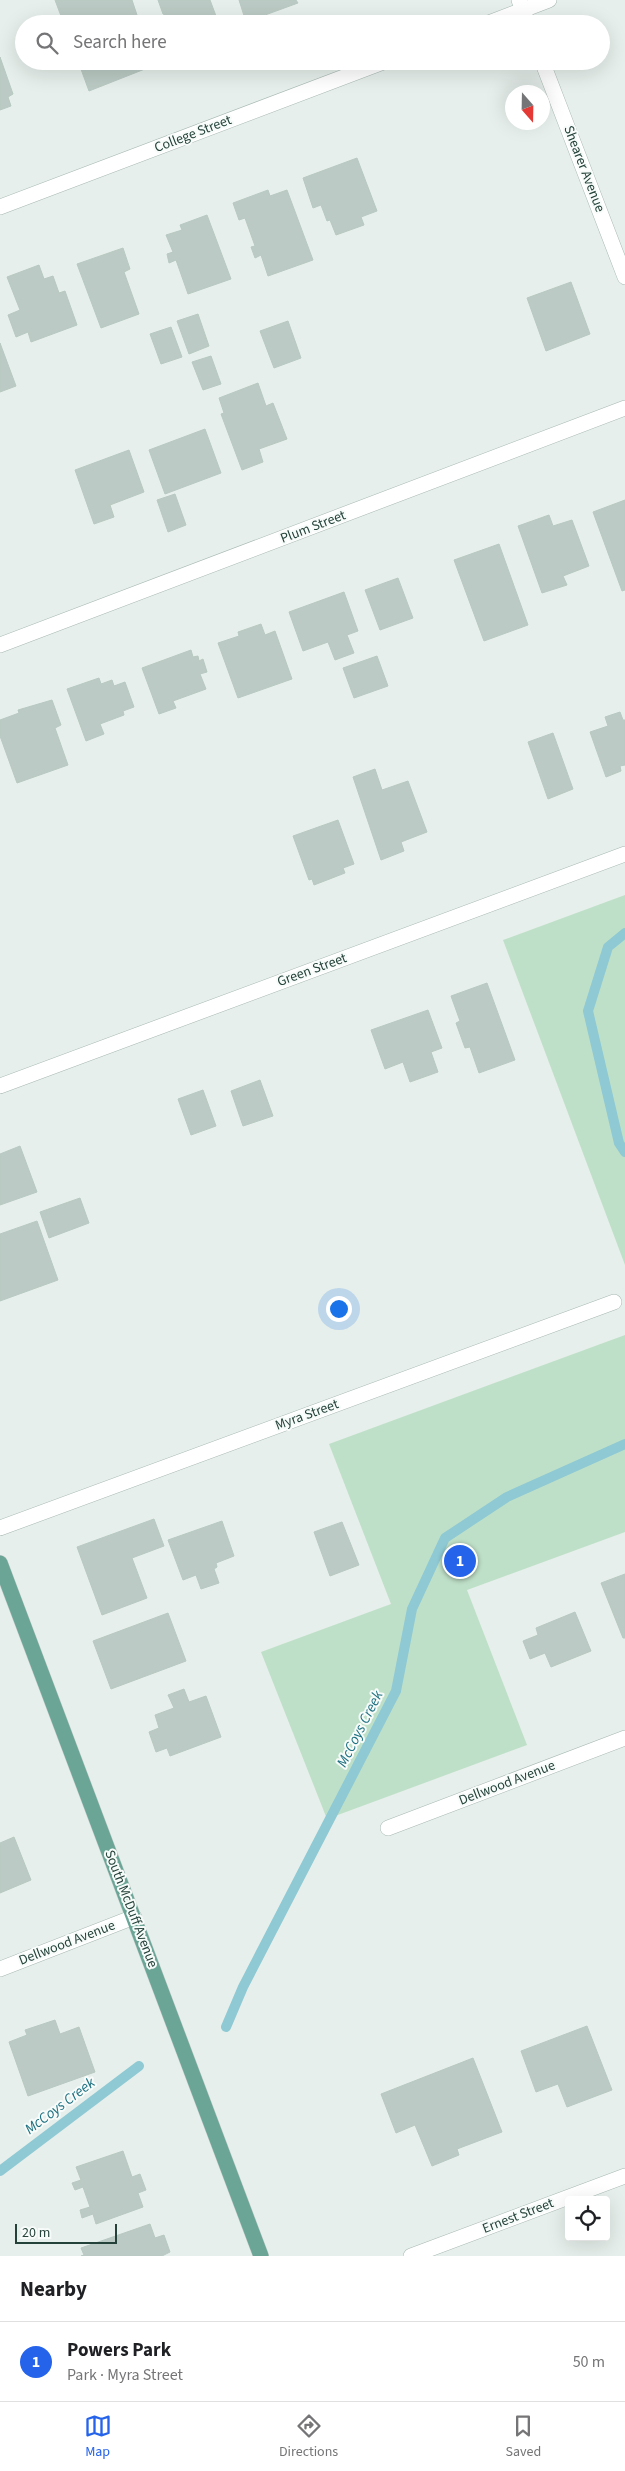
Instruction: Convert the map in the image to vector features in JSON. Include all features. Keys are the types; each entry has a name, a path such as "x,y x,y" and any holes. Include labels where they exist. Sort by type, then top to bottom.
{"main road":[{"name":"South McDuff Avenue","path":"0,1563 261,2256"}],"street":[{"path":"523,11 549,0"},
{"name":"College Street","path":"0,207 362,70"},
{"name":"Shearer Avenue","path":"545,70 625,278"},
{"name":"Plum Street","path":"0,645 625,408"},
{"name":"Green Street","path":"0,1086 625,854"},
{"name":"Myra Street","path":"0,1528 614,1302"},
{"name":"Dellwood Avenue","path":"388,1828 625,1738"},
{"name":"Dellwood Avenue","path":"0,1969 134,1917"},
{"name":"Ernest Street","path":"411,2256 625,2176"}],"green space":[{"path":"625,895 625,1265 503,940"},
{"path":"625,1335 625,1532 467,1590 527,1745 327,1819 261,1652 391,1604 329,1444"}],"building":[{"path":"55,0 132,0 137,15 61,15"},
{"path":"158,0 210,0 216,15 166,15 163,14"},
{"path":"239,0 296,0 298,3 265,15 244,15"},
{"path":"0,57 13,94 8,97 11,106 0,110"},
{"path":"81,70 142,70 89,91"},
{"path":"357,158 377,211 361,217 364,225 336,235 330,220 327,221 321,205 313,208 303,178"},
{"path":"268,190 270,196 287,190 313,260 268,276 261,255 255,258 251,247 255,246 245,218 239,220 233,203"},
{"path":"207,215 231,279 188,294 176,260 169,263 167,254 173,252 166,235 182,230 180,225"},
{"path":"123,248 130,269 124,272 139,314 101,328 77,264"},
{"path":"39,265 44,279 53,276 59,293 65,291 77,325 31,342 28,332 16,337 8,315 20,310 7,277"},
{"path":"571,282 590,334 546,351 527,298"},
{"path":"198,314 209,346 189,354 177,321"},
{"path":"288,321 301,358 274,368 260,331"},
{"path":"171,327 182,357 161,364 150,334"},
{"path":"0,343 16,386 0,392"},
{"path":"211,356 221,384 203,390 192,362"},
{"path":"258,383 266,406 273,403 287,439 259,449 263,462 242,470 221,414 224,413 219,398"},
{"path":"205,429 221,473 165,494 149,450"},
{"path":"129,450 144,492 110,505 114,517 94,524 75,470"},
{"path":"175,494 186,525 168,532 157,500"},
{"path":"625,500 625,590 622,591 593,512"},
{"path":"549,515 553,526 572,520 589,566 563,576 567,585 542,593 518,526"},
{"path":"499,544 528,625 484,641 454,560"},
{"path":"398,578 413,618 380,630 365,590"},
{"path":"344,592 358,631 347,635 354,653 335,660 328,642 303,651 289,612"},
{"path":"261,624 265,635 275,631 292,679 238,698 218,643 239,636 238,632"},
{"path":"191,650 193,657 198,656 199,661 203,659 207,672 200,674 206,689 173,701 176,708 159,714 142,668"},
{"path":"377,656 388,686 354,698 343,668"},
{"path":"99,678 101,684 112,680 114,686 125,682 134,707 123,711 124,715 100,724 104,734 86,741 67,689"},
{"path":"52,700 61,725 55,728 68,765 17,783 0,736 0,720 19,713 18,710"},
{"path":"620,712 623,720 625,720 625,765 620,766 621,771 606,777 590,732 608,726 605,717"},
{"path":"553,733 573,789 548,799 528,742"},
{"path":"375,769 382,790 408,781 427,832 401,842 404,851 381,860 353,777"},
{"path":"338,820 354,864 343,868 345,873 314,885 312,879 309,880 293,836"},
{"path":"487,983 515,1060 479,1073 470,1047 465,1048 456,1023 460,1021 451,996"},
{"path":"428,1010 442,1048 431,1052 438,1072 410,1082 403,1062 385,1069 371,1030"},
{"path":"260,1080 273,1116 243,1126 231,1091"},
{"path":"203,1090 216,1126 191,1135 178,1099"},
{"path":"20,1146 37,1192 0,1205 0,1154"},
{"path":"80,1198 89,1223 49,1238 40,1212"},
{"path":"37,1221 58,1280 0,1301 0,1234"},
{"path":"154,1519 164,1546 132,1558 147,1598 102,1615 77,1547"},
{"path":"222,1521 234,1556 216,1563 217,1567 214,1569 219,1583 201,1589 196,1575 183,1580 168,1540"},
{"path":"342,1522 359,1565 330,1576 314,1532"},
{"path":"625,1574 625,1638 623,1638 601,1583"},
{"path":"575,1612 591,1651 551,1667 545,1653 530,1659 523,1641 538,1635 536,1628"},
{"path":"168,1613 186,1661 111,1689 93,1641"},
{"path":"184,1689 189,1702 206,1696 221,1737 170,1756 167,1748 156,1752 149,1732 159,1728 155,1715 174,1708 168,1695"},
{"path":"14,1837 31,1880 0,1893 0,1843"},
{"path":"55,2020 60,2034 79,2027 95,2072 28,2096 9,2042 27,2035 25,2030"},
{"path":"587,2026 612,2090 567,2107 558,2084 536,2092 521,2051"},
{"path":"473,2058 502,2132 457,2149 459,2155 432,2166 415,2125 396,2133 381,2094"},
{"path":"123,2151 132,2177 140,2174 146,2190 138,2193 143,2207 96,2224 93,2214 82,2218 80,2210 90,2207 83,2187 75,2190 72,2183 81,2180 76,2167"},
{"path":"150,2224 155,2238 164,2235 170,2252 162,2256 81,2256 84,2255 81,2248"}],"waterway":[{"name":"McCoys Creek","path":"625,933 608,947 588,1011 619,1143 625,1152"},
{"name":"McCoys Creek","path":"226,2027 243,1987 396,1691 412,1609 445,1538 507,1497 625,1444"},
{"name":"McCoys Creek","path":"0,2171 139,2066"}],"place":[{"name":"Powers Park","path":"460,1561"}]}
